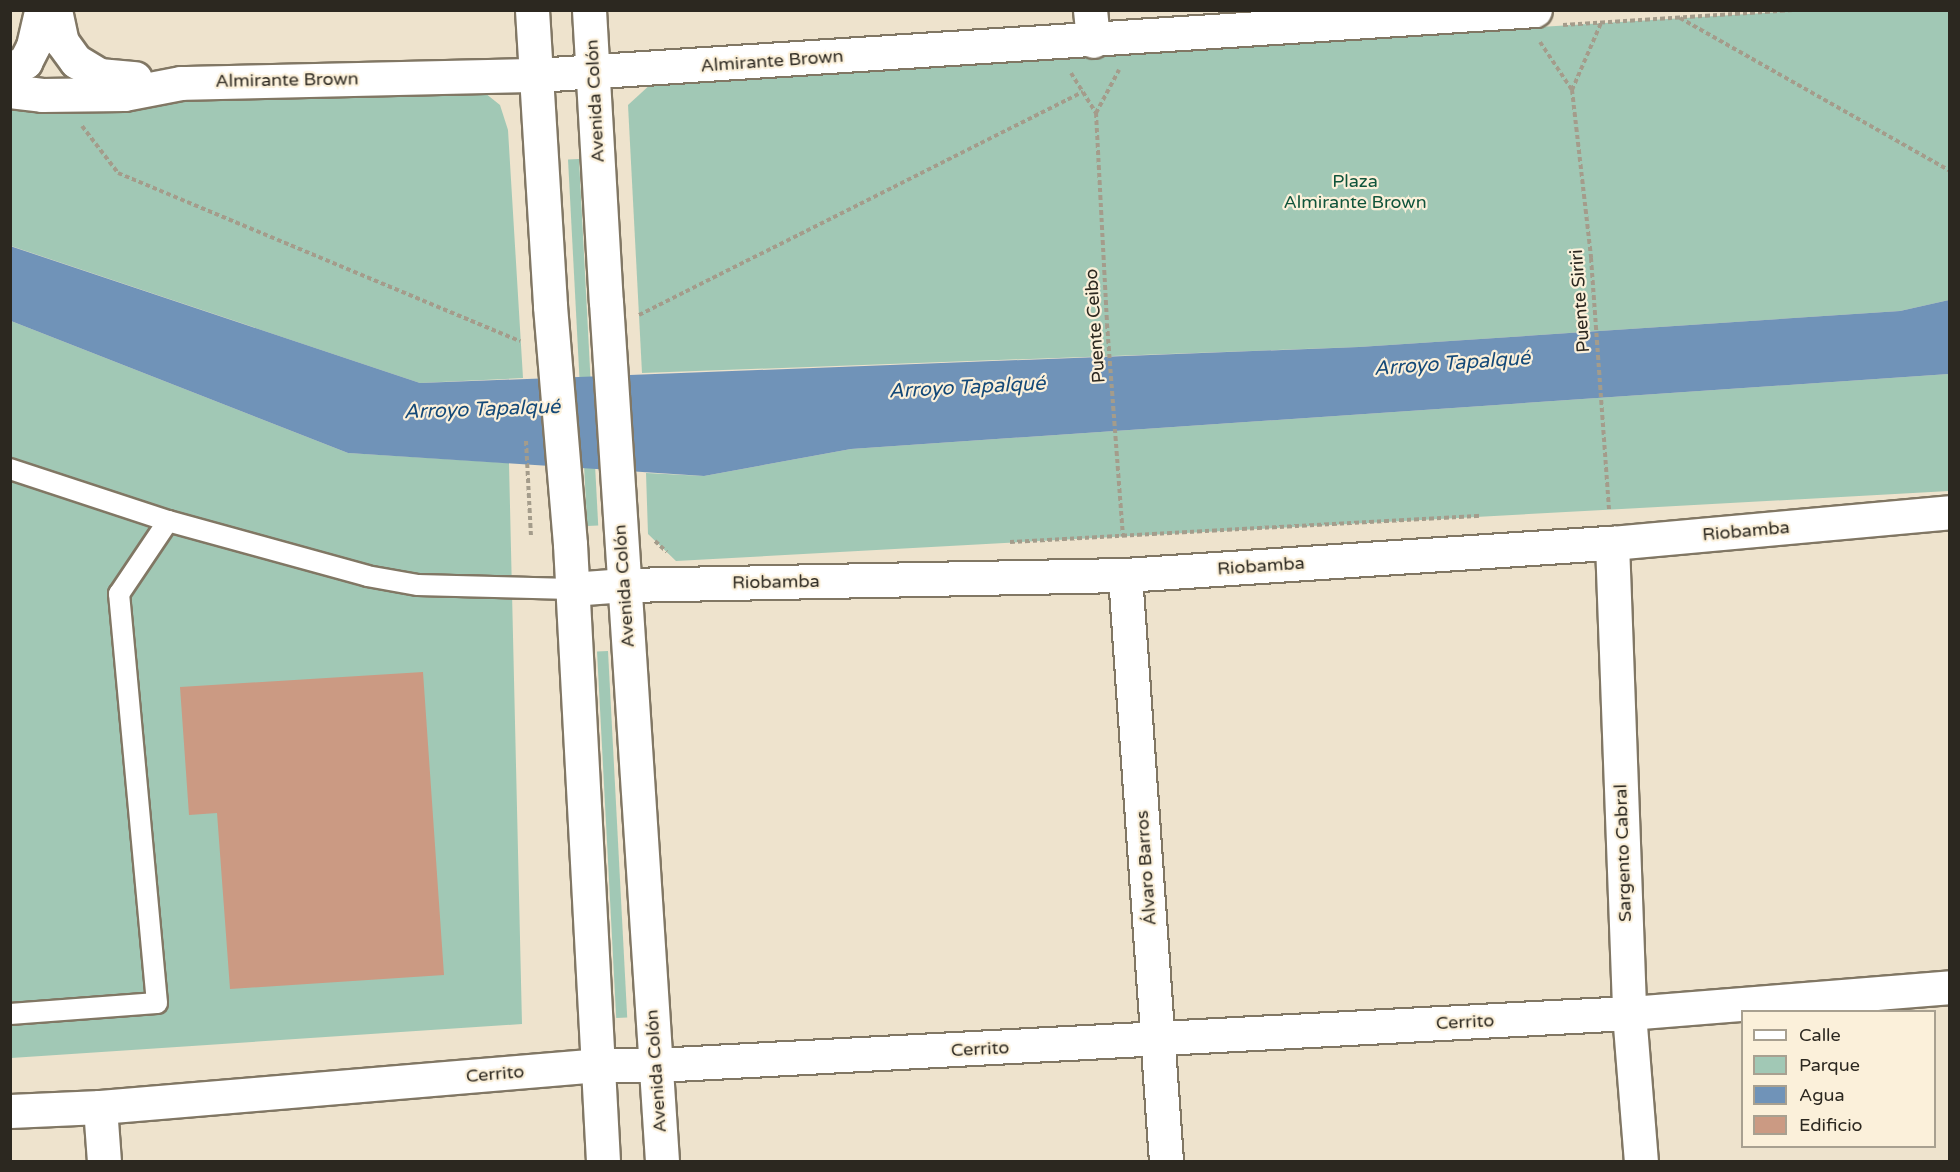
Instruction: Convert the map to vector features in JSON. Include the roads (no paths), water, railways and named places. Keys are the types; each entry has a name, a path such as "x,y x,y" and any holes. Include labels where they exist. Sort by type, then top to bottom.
{"street":[{"path":"10,69 25,62 33,46 41,10"},
{"path":"55,10 62,42 76,61 99,75 181,83"},
{"path":"532,10 550,306 569,536 603,1161"},
{"name":"Avenida Colón","path":"589,10 606,302 634,535 625,585 662,1161"},
{"name":"Almirante Brown","path":"10,91 42,95 124,94 181,83 593,72 1091,26 1541,24"},
{"name":"Riobamba","path":"571,589 625,585 1125,575 1612,543 1950,513"},
{"name":"Sargento Cabral","path":"1612,543 1629,1013 1641,1161"},
{"name":"Álvaro Barros","path":"1125,575 1166,1161"},
{"name":"Cerrito","path":"10,1111 100,1107 597,1065 656,1065 1158,1040 1629,1013 1950,987"},
{"path":"100,1107 104,1161"}],"lane":[{"path":"10,469 168,521 367,576 417,585 571,589"},
{"path":"10,1014 157,1003 119,594 168,521"}],"water":[{"name":"Arroyo Tapalqué","path":"10,246 420,383 1359,347 1900,311 1949,300 1949,374 851,449 704,476 348,453 11,321"}],"park label":[{"name":"Plaza Almirante Brown","path":"1355,192"}]}
